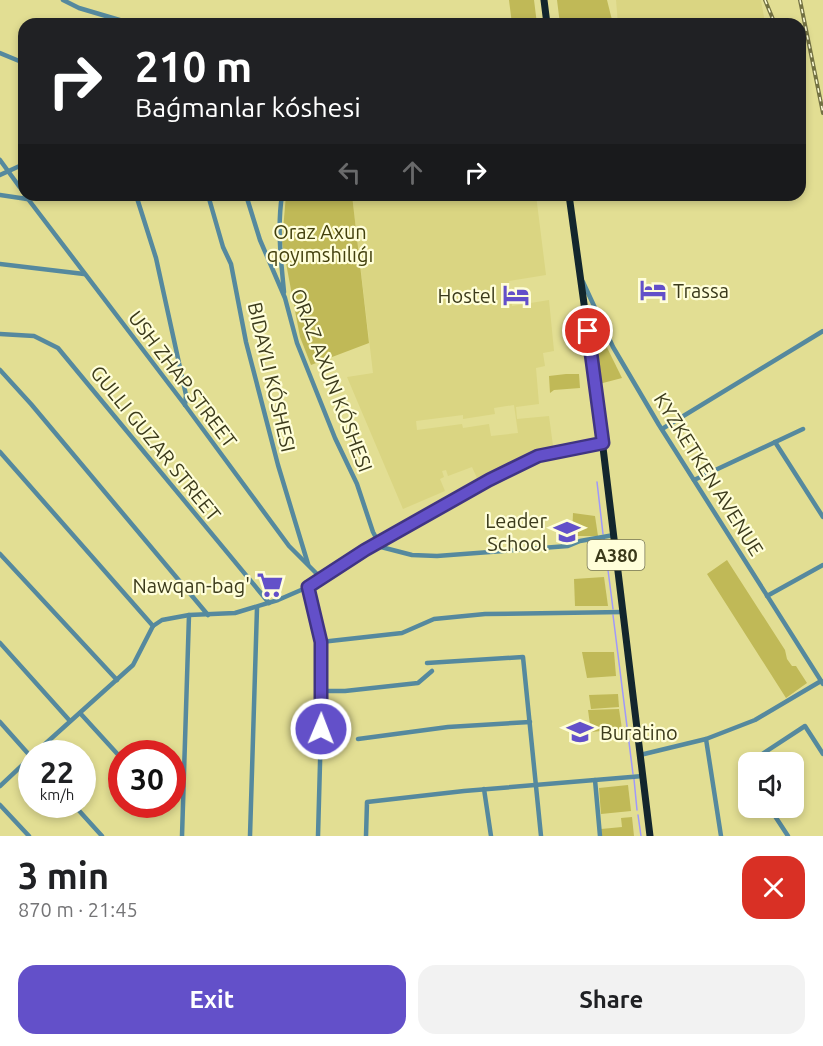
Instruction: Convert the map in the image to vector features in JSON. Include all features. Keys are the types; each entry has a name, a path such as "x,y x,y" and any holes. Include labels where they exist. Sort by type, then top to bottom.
{"highway":[{"path":"544,0 546,18"},
{"name":"A380","path":"570,201 603,443 650,836"}],"street":[{"path":"63,0 79,8 113,18"},
{"path":"0,53 18,60"},
{"name":"USH ZHAP STREET","path":"0,160 18,185"},
{"path":"0,175 18,167"},
{"path":"0,195 18,196"},
{"name":"USH ZHAP STREET","path":"30,201 289,546 321,578"},
{"path":"138,201 156,258 186,395 185,405"},
{"path":"210,201 223,247 231,264 246,342 278,465 309,566"},
{"name":"ORAZ AXUN KÓSHESI","path":"248,201 260,240 285,298 297,343 335,438 357,484 379,543"},
{"path":"281,201 280,249 285,298"},
{"path":"0,264 84,274"},
{"name":"KYZKETKEN AVENUE","path":"580,274 614,347 662,429 822,683"},
{"path":"662,429 823,331"},
{"name":"GULLI GUZAR STREET","path":"0,334 34,336 58,348 269,603"},
{"path":"0,370 208,615"},
{"path":"694,480 803,429"},
{"path":"775,442 823,517"},
{"path":"49,740 117,680 138,657 153,626 162,620 189,615 236,613 257,608 308,587 474,487 527,461 550,453 603,443"},
{"path":"0,452 153,626"},
{"path":"379,543 381,548 412,555 436,556 568,546 580,541 614,535"},
{"path":"0,554 117,680"},
{"path":"767,596 823,565"},
{"path":"308,587 321,642 318,836"},
{"path":"250,836 257,608"},
{"path":"321,642 402,633 434,619 485,614 623,612"},
{"path":"182,836 189,615"},
{"path":"0,643 70,721"},
{"path":"428,663 523,657 541,836"},
{"path":"322,691 345,691 418,683 432,671"},
{"path":"640,755 706,740 755,720 822,683"},
{"path":"80,713 108,744"},
{"path":"0,722 18,742"},
{"path":"358,739 448,727 530,722"},
{"path":"766,752 805,726 823,754"},
{"path":"706,740 721,836"},
{"path":"0,786 18,769"},
{"path":"366,836 367,802 484,789 643,776"},
{"path":"595,780 600,836"},
{"path":"484,789 491,836"},
{"path":"0,805 29,836"},
{"path":"86,818 102,836"},
{"path":"776,818 788,836"}],"shaded area":[{"path":"616,0 761,0 764,18 618,18"},
{"path":"353,201 537,201 546,275 509,281 512,306 549,300 554,351 543,353 545,366 536,368 539,404 516,407 517,419 549,416 553,446 477,478 472,467 448,476 446,470 442,471 444,477 440,479 445,491 403,509 347,377 373,373","holes":["514,405 518,433 491,436 489,424 463,428 462,424 417,430 416,421 463,415 463,419 495,414 494,408"]}],"green space":[{"path":"509,0 534,0 536,18 511,18"},
{"path":"557,0 607,0 612,18 559,18"},
{"name":"Oraz Axun qoyımshılıǵı","path":"285,201 353,201 369,343 311,365 300,337 282,242"},
{"path":"589,311 622,378 599,384"},
{"path":"579,374 580,388 554,390 550,393 549,376"},
{"path":"573,513 595,516 598,536 572,536"},
{"path":"727,560 785,650 787,659 792,666 796,666 807,683 786,698 707,574"},
{"path":"604,577 608,606 575,606 574,579"},
{"path":"582,652 614,652 616,676 587,678"},
{"path":"618,694 619,707 591,709 589,695"},
{"path":"619,709 622,729 591,732 588,710"},
{"path":"628,785 631,811 601,814 599,788"},
{"path":"632,817 634,836 602,836 601,829 622,827 621,818"}],"waterway":[{"path":"597,482 603,534"},
{"path":"604,539 613,609"},
{"path":"613,615 633,774"},
{"path":"634,779 637,810"},
{"path":"638,815 641,836"}],"railway":[{"path":"765,0 772,18"},
{"path":"800,0 804,18"},
{"path":"806,29 823,113"}],"place":[{"name":"Trassa","path":"653,290"},
{"name":"Hostel","path":"516,295"},
{"name":"Leader School","path":"567,532"},
{"name":"Nawqan-bag'","path":"270,585"},
{"name":"Buratino","path":"580,732"}],"route":[{"path":"321,729 321,642 308,587 351,558 474,487 538,456 603,443 588,331"}]}
